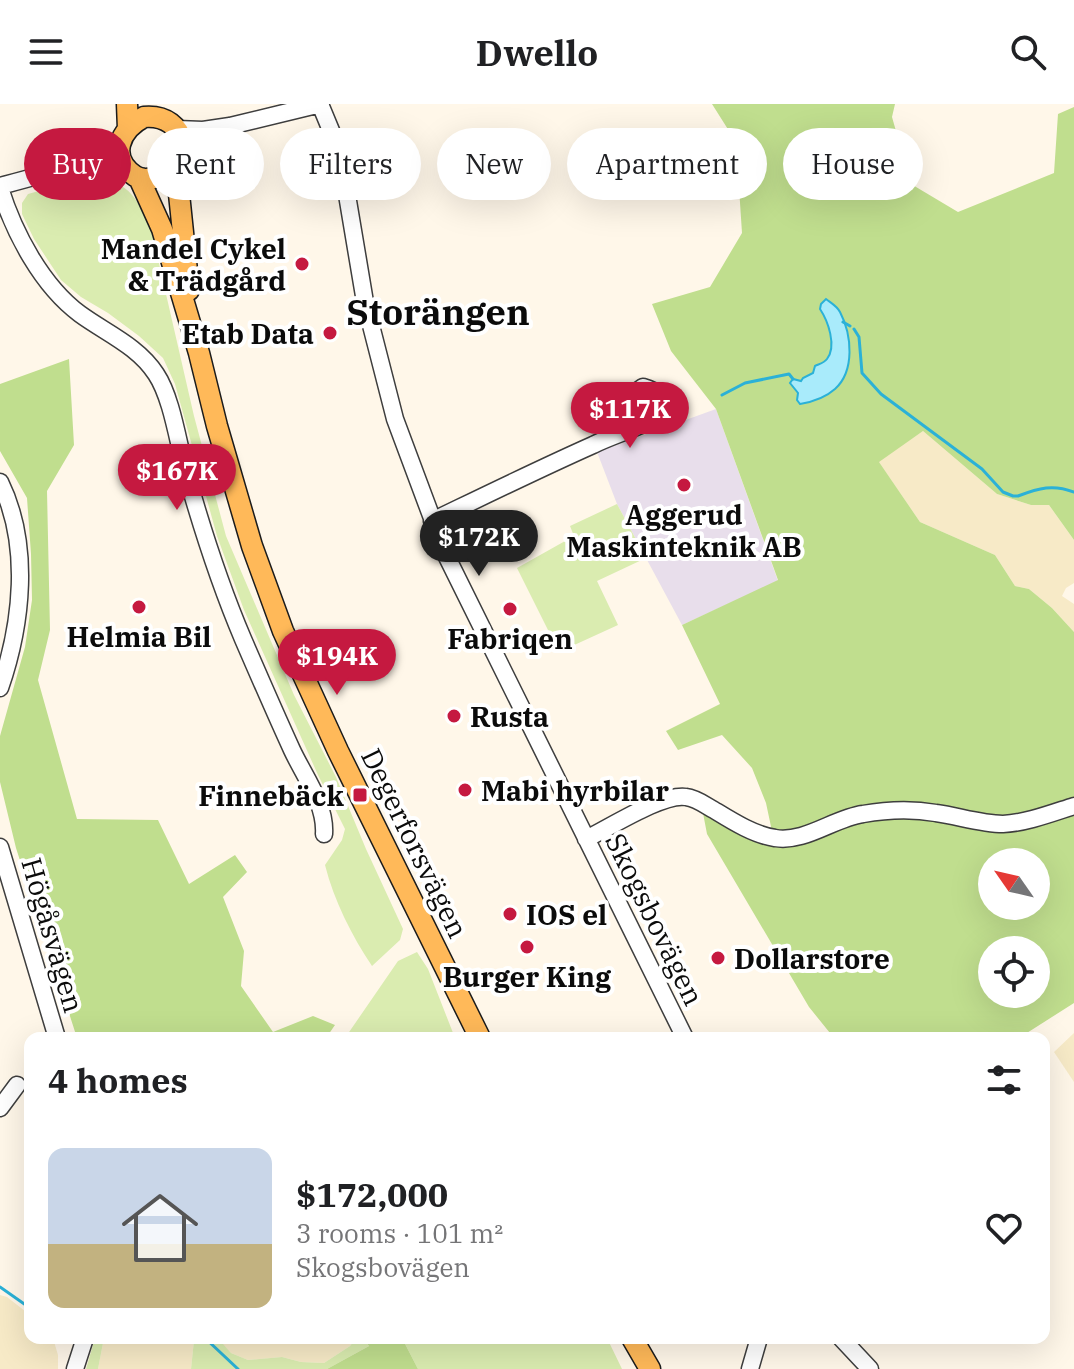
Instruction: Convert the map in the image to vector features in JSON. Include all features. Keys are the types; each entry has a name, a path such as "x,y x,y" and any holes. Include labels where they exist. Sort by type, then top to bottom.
{"main road":[{"path":"125,128 127,104"},
{"path":"131,129 144,117 167,118"},
{"path":"132,173 147,178"},
{"name":"Degerforsvägen","path":"132,173 162,229 248,533 283,631 338,751 477,1032"},
{"name":"Degerforsvägen","path":"181,200 187,275 199,353"},
{"path":"626,1344 641,1369"},
{"path":"635,1344 650,1369"}],"street":[{"path":"167,118 203,130 321,104"},
{"name":"Skogsbovägen","path":"321,104 342,165 372,333 396,422 432,521 475,617 682,1032"},
{"path":"228,128 236,124"},
{"path":"24,180 0,187 19,235 52,285 66,302 132,348 157,376 168,402 194,500 220,579 292,751 319,805 325,824 324,834"},
{"path":"432,521 619,433"},
{"path":"0,482 6,518 19,546 18,614 0,688"},
{"path":"586,839 659,802 685,796 774,838 803,835 843,818 863,814 934,812 1003,824 1074,806"},
{"name":"Högåsvägen","path":"0,847 55,1032"},
{"path":"0,1108 17,1085"},
{"path":"75,1369 83,1344"},
{"path":"750,1369 757,1344"},
{"path":"847,1344 870,1369"}],"shaded area":[{"path":"716,409 778,581 682,625 617,504 597,452"},
{"path":"923,431 997,494 1031,505 1049,505 1074,540 1074,583 1066,588 1062,596 1074,604 1074,632 1029,589 1015,586 995,555 920,522 878,461"},
{"path":"1074,1033 1074,1082 1054,1052"},
{"path":"0,1295 24,1310 24,1344 55,1344 58,1369 0,1369"},
{"path":"103,1344 194,1344 191,1369 98,1369"},
{"path":"222,1344 352,1344 324,1363 282,1357 248,1360 231,1353"}],"green space":[{"path":"712,104 895,104 892,117 895,128 783,128 783,200 923,200 923,191 958,212 1054,173 1058,114 1074,107 1074,540 1049,505 1031,505 997,494 923,431 879,462 920,522 995,555 1015,586 1029,589 1074,632 1074,1003 1028,1032 829,1032 809,1007 707,834 703,813 754,837 773,836 766,803 752,768 722,735 678,750 666,731 720,704 682,625 778,580 716,409 671,351 652,304 710,287 742,233 740,200 767,200 767,128 727,128"},
{"path":"131,194 148,222 226,536 294,695 336,777 403,929 400,940 372,966 344,918 325,865 342,840 345,829 244,610 217,536 175,384 163,358 139,336 61,280 34,239 22,214 24,200 131,200"},
{"path":"69,359 74,445 47,491 50,630 38,680 77,819 158,820 189,884 235,855 247,872 223,897 244,951 241,986 273,1032 75,1032 16,848 0,782 0,736 25,647 32,600 27,498 0,451 0,384"},
{"path":"617,504 646,558 597,581 618,625 559,652 517,568 574,536 570,526"},
{"path":"417,952 428,969 453,1032 349,1032 398,961"},
{"path":"313,1016 335,1025 330,1032 273,1032"},
{"path":"93,1344 103,1344 98,1369 86,1369"},
{"path":"194,1344 223,1344 231,1353 248,1360 282,1357 324,1363 352,1344 369,1346 327,1369 191,1369"},
{"path":"368,1344 405,1344 418,1369 327,1369 369,1346"},
{"path":"405,1344 610,1344 622,1369 418,1369"}],"water":[{"path":"826,299 837,308 844,321 849,342 849,363 835,389 818,399 800,404 798,393 790,383 793,379 801,381 813,373 815,366 830,354 830,334 820,309"}],"waterway":[{"path":"843,322 850,326"},
{"path":"854,329 859,337 862,373 881,394 982,469 1003,492 1013,496 1053,488 1074,492"},
{"path":"722,395 745,383 789,374 793,379"},
{"path":"0,1287 24,1304"},
{"path":"211,1344 238,1369"}],"place":[{"name":"Mandel Cykel & Trädgård","path":"302,264"},
{"name":"Etab Data","path":"330,333"},
{"name":"Aggerud Maskinteknik AB","path":"684,485"},
{"name":"Helmia Bil","path":"139,607"},
{"name":"Fabriqen","path":"510,609"},
{"name":"Rusta","path":"454,716"},
{"name":"Mabi hyrbilar","path":"465,790"},
{"name":"Finnebäck","path":"360,795"},
{"name":"IOS el","path":"510,914"},
{"name":"Burger King","path":"527,947"},
{"name":"Dollarstore","path":"718,958"}],"district":[{"name":"Storängen","path":"438,311"}]}
